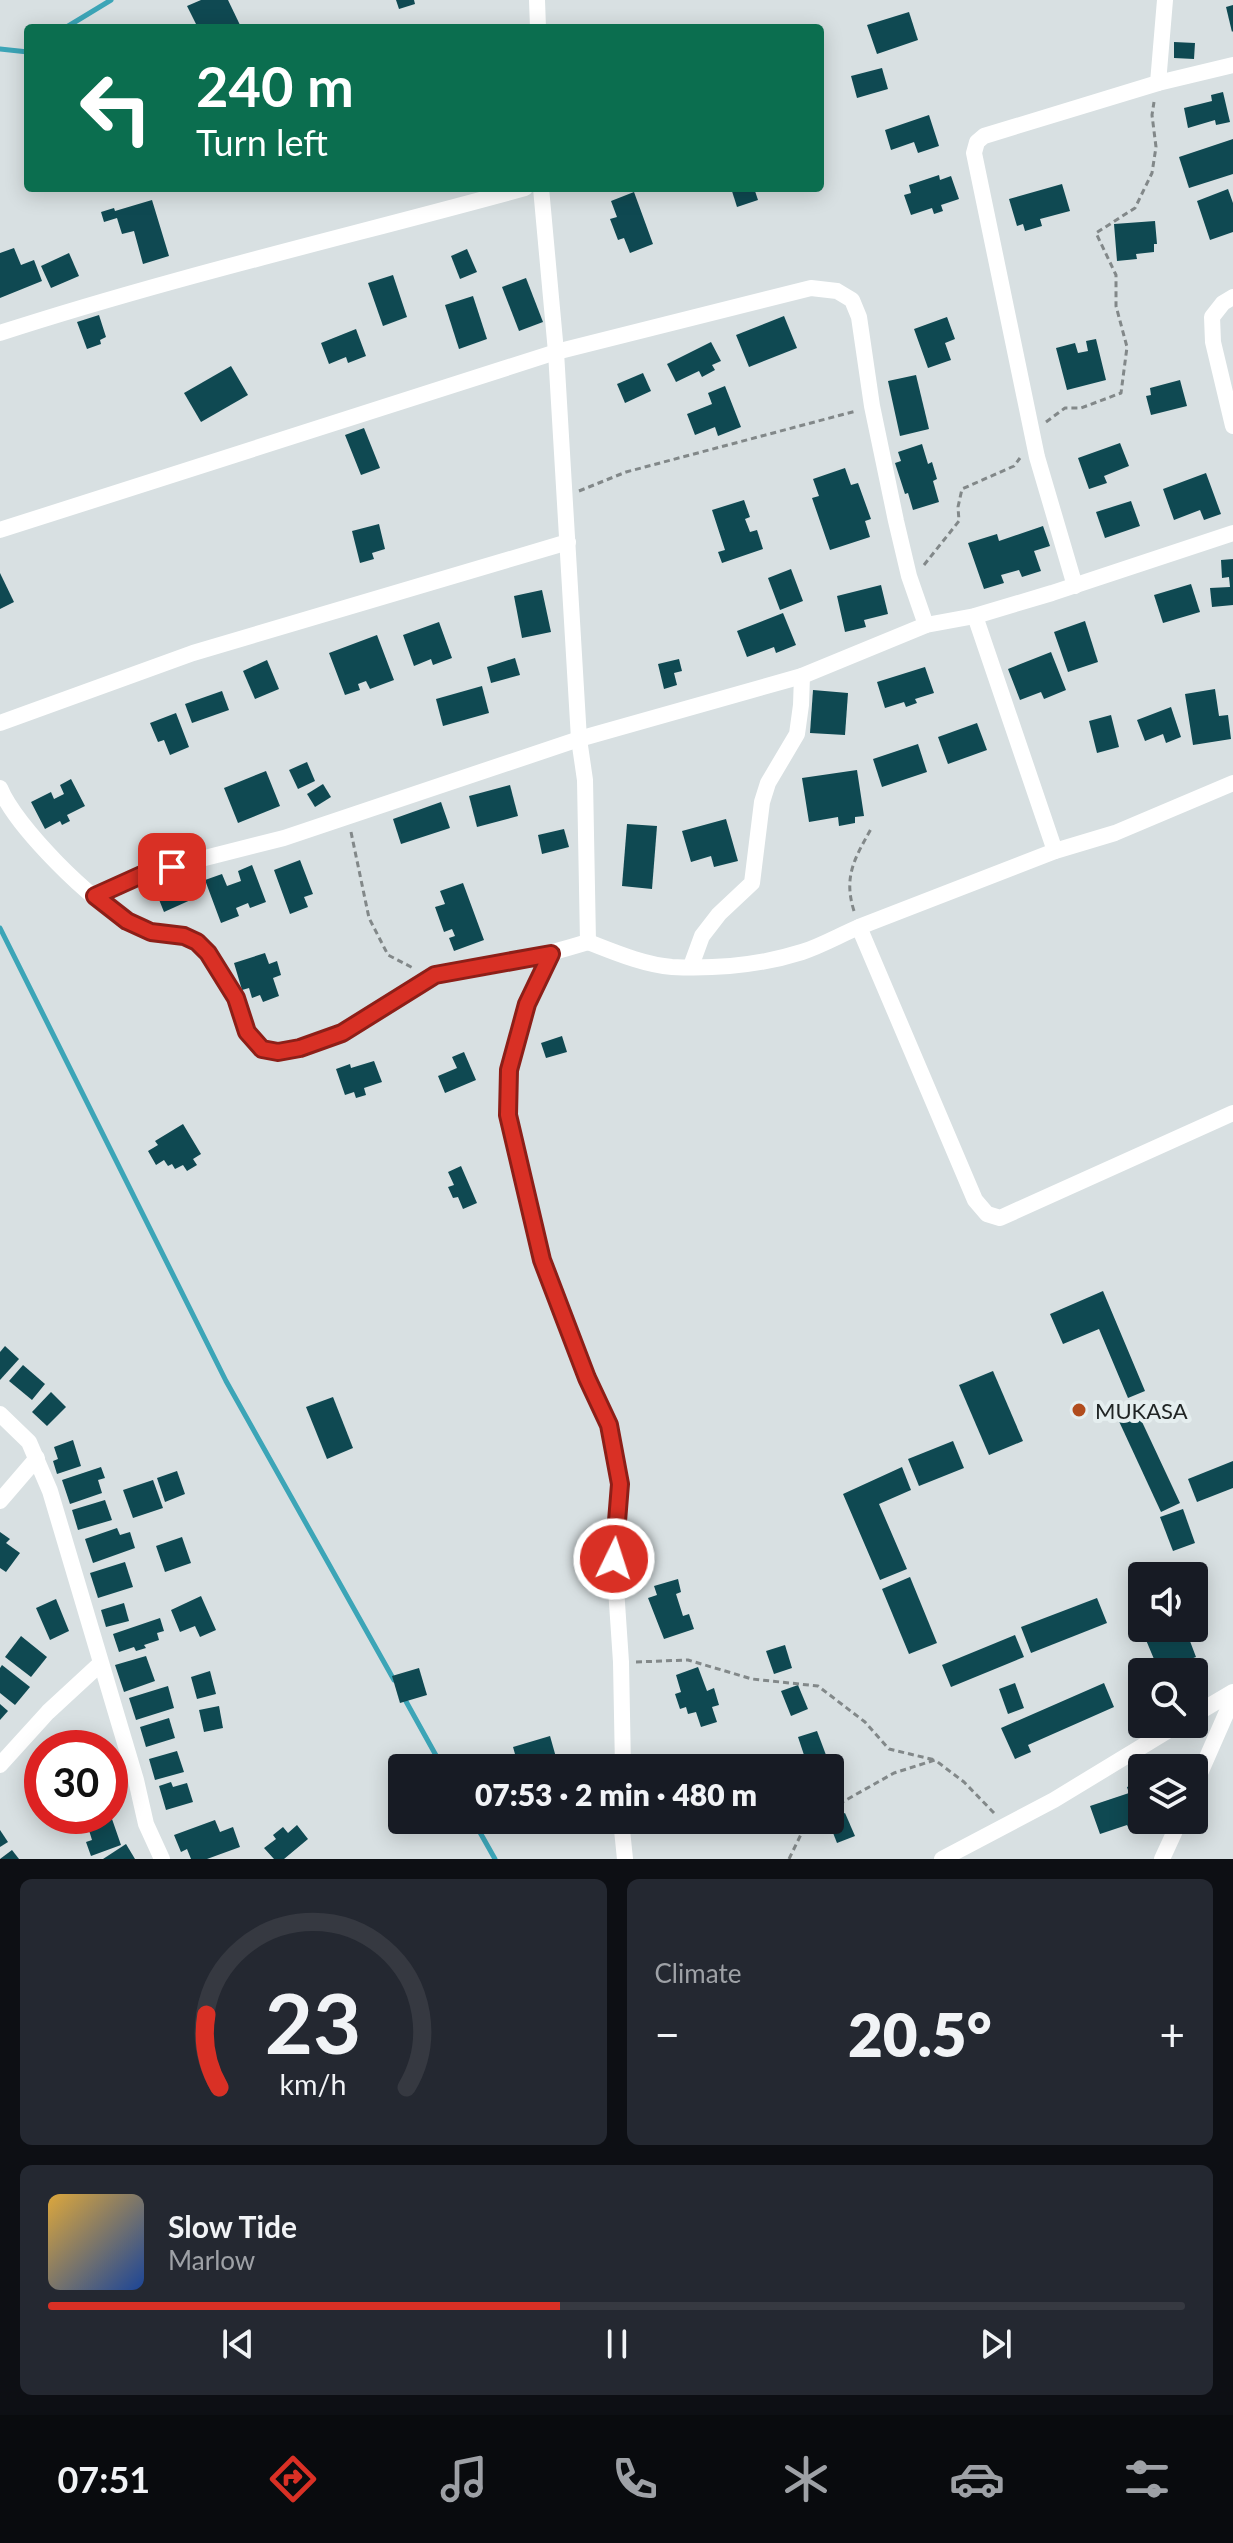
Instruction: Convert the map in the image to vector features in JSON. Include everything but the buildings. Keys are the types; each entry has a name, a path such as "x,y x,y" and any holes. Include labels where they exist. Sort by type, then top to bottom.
{"street":[{"path":"537,0 538,24"},
{"path":"1158,83 1165,0"},
{"path":"1075,586 1037,457 974,153 977,142 984,136 1158,83 1233,65"},
{"path":"0,333 229,265 510,192"},
{"path":"541,192 556,352 579,739 585,780 588,942"},
{"path":"0,530 556,352 811,288 837,291 852,300 859,317 872,406 909,576 926,625"},
{"path":"1233,297 1223,303 1212,317 1213,342 1233,426"},
{"path":"95,896 146,873 254,847 579,739 802,676 926,625 975,616 1233,533"},
{"path":"0,723 193,653 568,542"},
{"path":"975,616 1055,851"},
{"path":"691,966 702,936 719,914 752,883 762,802 768,783 797,734 802,676"},
{"path":"0,788 5,802 48,853 95,896 127,921 151,932 184,936 197,942 208,953 236,998 247,1032 262,1049 278,1052 300,1048 342,1033 435,975 551,954 588,942 671,967 767,962 805,951 1055,851 1115,833 1233,783"},
{"path":"859,927 975,1200 987,1214 1000,1218 1233,1113"},
{"path":"551,954 527,1004 509,1070 508,1115 542,1260 587,1378 609,1425 620,1484 614,1559 623,1754"},
{"path":"0,1414 29,1442 50,1491 136,1780 146,1824 162,1859"},
{"path":"0,1501 37,1458"},
{"path":"0,1765 48,1712 100,1664"},
{"path":"1208,1707 1233,1692"},
{"path":"1208,1755 1233,1698"},
{"path":"942,1859 1007,1826 1155,1738"},
{"path":"622,1834 625,1859"},
{"path":"1162,1859 1174,1834"}],"path":[{"path":"1040,429 1065,408 1081,408 1121,393 1127,347 1116,306 1116,275 1096,233 1135,208 1152,173 1156,147 1152,115 1158,83"},
{"path":"565,497 626,472 872,406"},
{"path":"909,576 926,563 959,521 962,489 1014,466 1032,449 1037,457"},
{"path":"347,816 369,918 388,955 435,975"},
{"path":"859,927 848,893 852,861 872,827"},
{"path":"621,1662 688,1660 752,1679 818,1686 865,1722 889,1749 935,1760 964,1782 1007,1826"},
{"path":"844,1801 894,1773 935,1760"},
{"path":"789,1859 801,1834"}],"waterway":[{"path":"72,24 111,0"},
{"path":"0,49 24,52"},
{"path":"0,928 226,1381 394,1680"},
{"path":"403,1696 435,1754"},
{"path":"481,1834 495,1859"}],"place":[{"name":"MUKASA","path":"1079,1410"}],"route":[{"path":"172,867 146,873 95,896 127,921 151,932 184,936 197,942 208,953 236,998 247,1032 262,1049 278,1052 300,1048 342,1033 435,975 551,954 527,1004 509,1070 508,1115 542,1260 587,1378 609,1425 620,1484 614,1559"}]}
